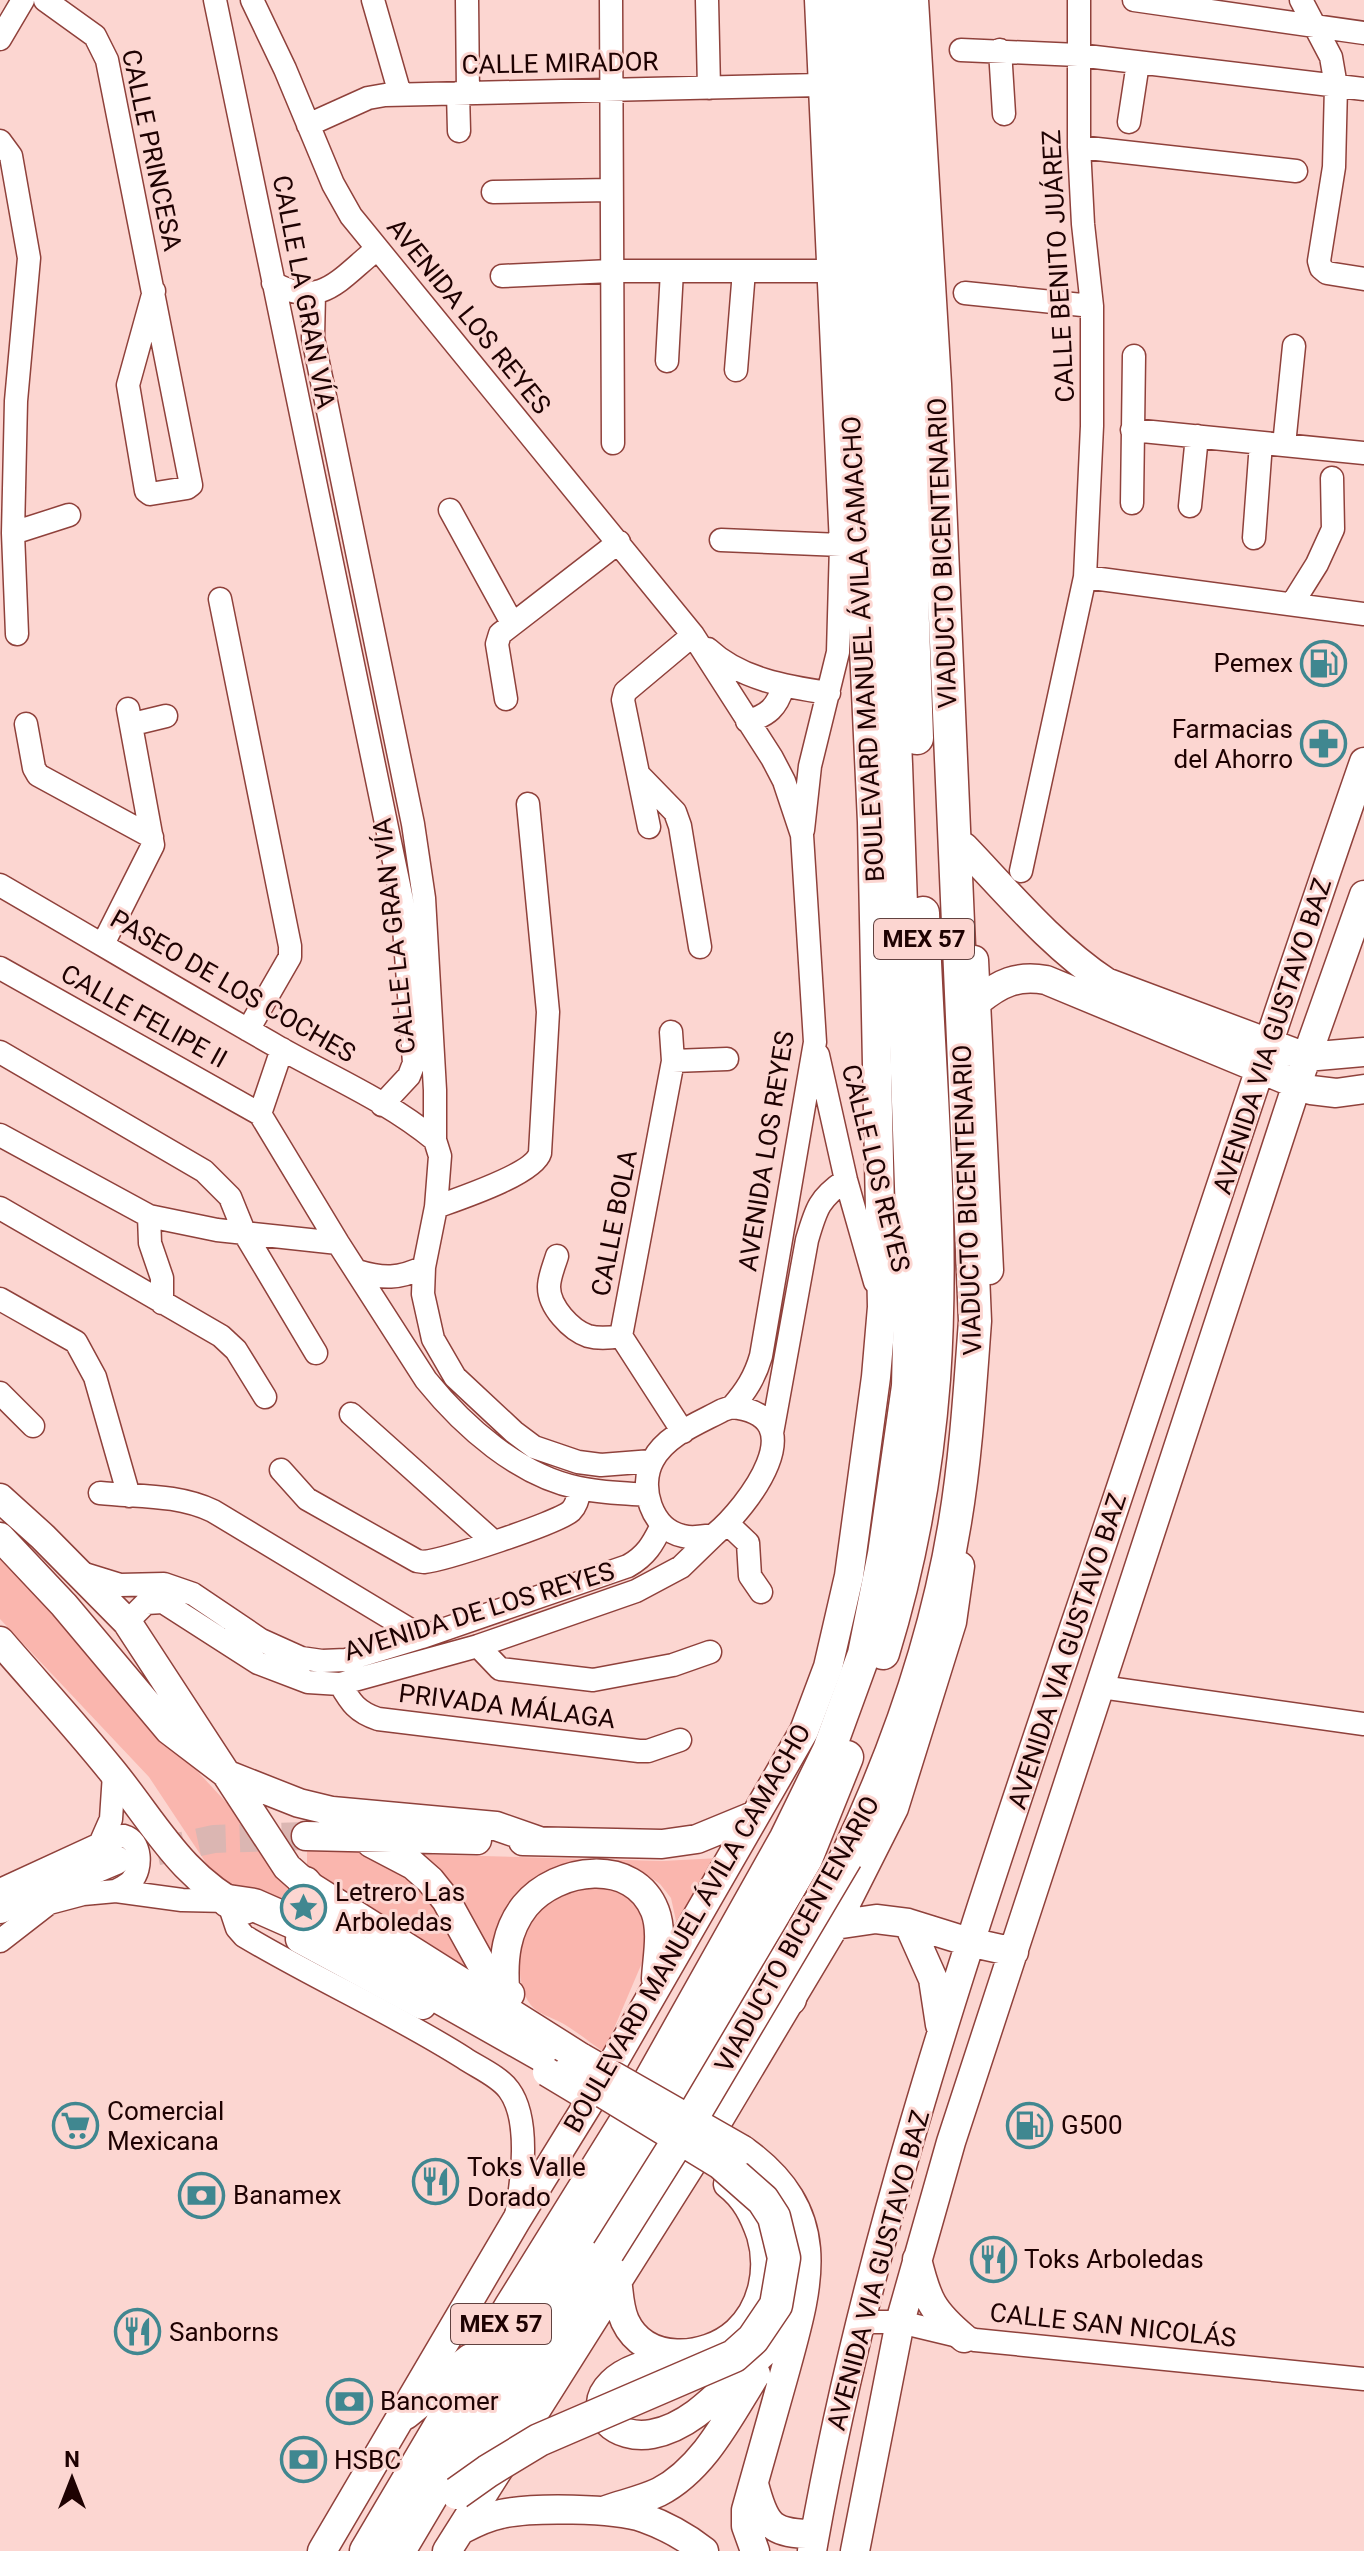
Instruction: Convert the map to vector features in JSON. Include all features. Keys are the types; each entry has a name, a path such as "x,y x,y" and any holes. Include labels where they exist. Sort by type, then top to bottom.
{"highway":[{"name":"BOULEVARD MANUEL ÁVILA CAMACHO","path":"366,2551 639,2100 786,1838 829,1750 864,1654 884,1554 908,1386 912,1214 896,764 862,0"},
{"name":"BOULEVARD MANUEL ÁVILA CAMACHO","path":"399,2551 806,1859 861,1724 898,1604 919,1492 934,1380 938,1275 906,422 885,0"},
{"name":"VIADUCTO BICENTENARIO","path":"422,2551 686,2128 846,1858 879,1788 901,1729 939,1602 955,1522 975,1321 935,384 912,0"},
{"path":"305,1883 354,1949"},
{"path":"786,1893 795,1946 790,1999"},
{"path":"228,1901 254,1905 354,1949 566,2067 721,2163 763,2200 780,2234 784,2258 776,2305 753,2339 734,2356 539,2440 457,2493"},
{"path":"405,2413 486,2349"}],"main road":[{"name":"BOULEVARD MANUEL ÁVILA CAMACHO","path":"322,2551 516,2221 603,2080 804,1731 828,1667 849,1576 876,1377 882,1307 872,822 834,0"},
{"path":"454,2540 706,2141 835,1925 894,1808 952,1622 979,1436 989,1288 978,1001 964,847 925,0"},
{"name":"AVENIDA VIA GUSTAVO BAZ","path":"814,2542 859,2322 969,1942 1364,762"},
{"path":"964,847 1056,942 1106,982 1265,1056 1297,1084 1325,1093 1364,1089"},
{"name":"AVENIDA VIA GUSTAVO BAZ","path":"855,2551 900,2322 951,2142 1297,1084 1362,906"},
{"path":"978,1001 997,986 1030,977 1265,1056 1306,1057 1364,1052"},
{"path":"0,1498 78,1572 137,1604 228,1775 287,1867 305,1883 551,2040"},
{"path":"0,1537 64,1605 169,1730 228,1775 299,1803 332,1811 496,1826 539,1841"},
{"path":"0,1641 114,1774 178,1858 197,1879 228,1901 743,2150 775,2176 787,2193 802,2228 807,2249 807,2281 746,2510 746,2526 755,2551"},
{"path":"306,1836 617,1844 682,1842 720,1831 753,1816"},
{"path":"363,1839 413,1865 430,1880 446,1900 483,1967 551,2040 566,2067 721,2179 746,2202 755,2219 766,2264 763,2290 752,2312 737,2332 720,2343 646,2365 612,2382 602,2405 607,2422 613,2429 634,2436 651,2434 690,2418 773,2346 800,2316"},
{"path":"0,1909 108,1852"},
{"path":"505,1988 505,1949 511,1930 525,1906 543,1889 564,1878 590,1874 613,1875 633,1883 647,1896 656,1913 659,1935 656,1986"},
{"path":"835,1925 876,1919 908,1923 1014,1952"},
{"path":"908,1923 933,1979 941,2033"},
{"path":"917,2259 925,2292 932,2305 940,2318 964,2338"},
{"path":"617,2278 625,2321 635,2335 660,2351 680,2356"},
{"path":"602,2511 659,2492 678,2480 710,2445 773,2346"},
{"path":"754,2483 764,2516 770,2525 814,2542"},
{"path":"454,2540 481,2519 503,2513 531,2510 602,2511 643,2518 704,2551"}],"street":[{"path":"0,39 23,0"},
{"name":"CALLE PRINCESA","path":"45,0 95,36 107,60 154,291 191,485 150,494 146,491 128,385 154,291"},
{"name":"CALLE LA GRAN VÍA","path":"215,0 402,900 414,1063 409,1076 382,1105"},
{"name":"AVENIDA LOS REYES","path":"252,0 351,216 693,635 778,770 802,835 815,1042 761,1356 756,1374 732,1407"},
{"path":"373,0 400,94"},
{"path":"459,131 467,0"},
{"path":"611,0 613,443"},
{"path":"707,0 709,88"},
{"name":"BOULEVARD MANUEL ÁVILA CAMACHO","path":"802,835 810,766 838,652 841,545 816,0"},
{"name":"CALLE BENITO JUÁREZ","path":"1021,871 1085,577 1092,426 1092,306 1079,147 1079,0"},
{"path":"1134,0 1364,33"},
{"path":"1301,0 1331,57 1336,86 1334,167 1319,261 1327,273 1364,279"},
{"path":"961,50 1078,55 1364,89"},
{"path":"1000,50 1004,114"},
{"path":"1129,122 1138,63"},
{"name":"CALLE MIRADOR","path":"308,125 368,98 400,94 820,85"},
{"path":"0,141 11,156 29,258 16,401 13,533 17,634"},
{"path":"1079,147 1296,171"},
{"path":"493,192 611,190"},
{"name":"CALLE LA GRAN VÍA","path":"377,249 328,289 314,294 313,338 413,824 424,898 435,1140 440,1156 436,1207 424,1267 426,1318 438,1350 455,1377 534,1447 578,1462 601,1465 652,1461"},
{"path":"502,276 611,271 828,271"},
{"path":"667,361 672,271"},
{"path":"736,370 744,271"},
{"path":"273,283 287,291 314,294"},
{"path":"965,293 1092,306"},
{"path":"1284,445 1294,346"},
{"path":"1132,503 1134,356"},
{"path":"1132,430 1364,453"},
{"path":"1190,506 1197,436"},
{"path":"1254,538 1261,443"},
{"path":"1292,604 1317,564 1333,529 1332,478"},
{"path":"450,510 512,623"},
{"path":"13,533 69,515"},
{"path":"721,540 841,545"},
{"path":"506,699 498,638 512,623 619,542"},
{"path":"1085,577 1364,614"},
{"path":"220,599 290,946 290,957 248,1030"},
{"path":"649,827 624,709 625,692 693,635"},
{"name":"AVENIDA LOS REYES","path":"693,635 729,663 783,687 829,693"},
{"path":"747,721 770,712 783,687"},
{"path":"103,944 153,845 130,716 166,716"},
{"path":"26,724 38,775 152,837"},
{"path":"640,776 675,812 680,826 700,947"},
{"path":"436,1207 473,1194 534,1163 540,1153 548,1012 528,804"},
{"name":"PASEO DE LOS COCHES","path":"0,885 415,1124 435,1140"},
{"name":"CALLE FELIPE II","path":"0,968 260,1114"},
{"name":"CALLE BOLA","path":"671,1032 673,1061 621,1336 683,1432"},
{"name":"CALLE LOS REYES","path":"815,1042 846,1180 882,1307"},
{"path":"282,1049 260,1114 338,1243 426,1380 443,1401 521,1466 580,1489 646,1495"},
{"path":"0,1052 204,1171 230,1197 245,1234 316,1353"},
{"path":"673,1061 727,1059"},
{"path":"269,1088 307,1062"},
{"path":"0,1135 149,1216 245,1234 338,1243"},
{"name":"AVENIDA LOS REYES","path":"772,1433 807,1240 820,1201 846,1180"},
{"path":"0,1208 229,1343 265,1397"},
{"path":"149,1216 150,1243 162,1278 162,1303"},
{"path":"557,1256 549,1290 558,1311 578,1331 587,1335 597,1338 621,1336"},
{"path":"357,1271 391,1278 408,1275 424,1267"},
{"path":"0,1299 76,1342 95,1377 129,1496"},
{"path":"0,1393 33,1426"},
{"path":"732,1407 759,1415 772,1433 773,1448 765,1473 746,1503 721,1529 683,1536 662,1525 646,1495 652,1461 667,1443 683,1432 732,1407"},
{"path":"351,1414 494,1542"},
{"path":"281,1470 307,1499 417,1561 430,1562 562,1518 575,1506 580,1489"},
{"path":"100,1493 176,1498 213,1511 422,1637"},
{"name":"AVENIDA DE LOS REYES","path":"137,1604 164,1584 193,1594 261,1640 301,1658 346,1660 628,1566 642,1558 652,1546 662,1525"},
{"path":"721,1529 748,1543 749,1572 761,1592"},
{"name":"AVENIDA DE LOS REYES","path":"137,1604 163,1602 171,1605 258,1663 308,1682 340,1684 478,1646 636,1591 681,1567 721,1529"},
{"path":"478,1646 500,1669 593,1680 673,1665 710,1652"},
{"name":"PRIVADA MÁLAGA","path":"340,1684 353,1706 363,1714 378,1719 639,1751 680,1740"},
{"path":"1101,1687 1364,1724"},
{"path":"108,1852 114,1774"},
{"path":"0,1890 108,1852 118,1836 125,1836 138,1853 139,1861 133,1880 116,1891"},
{"path":"0,1941 49,1903 83,1894 116,1891 182,1900 228,1901 237,1928 244,1936 419,2030 508,2088 515,2105 523,2147 523,2176 516,2221"},
{"name":"CALLE SAN NICOLÁS","path":"859,2322 900,2322 964,2338 1364,2379"}],"shaded area":[{"path":"0,1558 237,1814 295,1894 266,1905 214,1875 149,1777 0,1619"},
{"path":"330,1845 371,1854 406,1872 440,1905 474,1976 307,1868 307,1848"},
{"path":"410,1854 662,1861 720,1858 678,1930 671,1898 660,1884 644,1873 610,1863 539,1880 496,1970"},
{"path":"589,1884 619,1886 645,1900 653,1937 604,2052 534,2008 524,1993 519,1965 524,1934 538,1911 561,1895"}],"tunnel":[{"path":"116,1860 214,1839 306,1836"}],"place":[{"name":"Pemex","path":"1324,663"},
{"name":"Farmacias del Ahorro","path":"1324,744"},
{"name":"Letrero Las Arboledas","path":"304,1907"},
{"name":"G500","path":"1030,2125"},
{"name":"Comercial Mexicana","path":"76,2126"},
{"name":"Toks Valle Dorado","path":"436,2182"},
{"name":"Banamex","path":"202,2195"},
{"name":"Toks Arboledas","path":"993,2259"},
{"name":"Sanborns","path":"138,2332"},
{"name":"Bancomer","path":"349,2401"},
{"name":"HSBC","path":"303,2460"}]}
